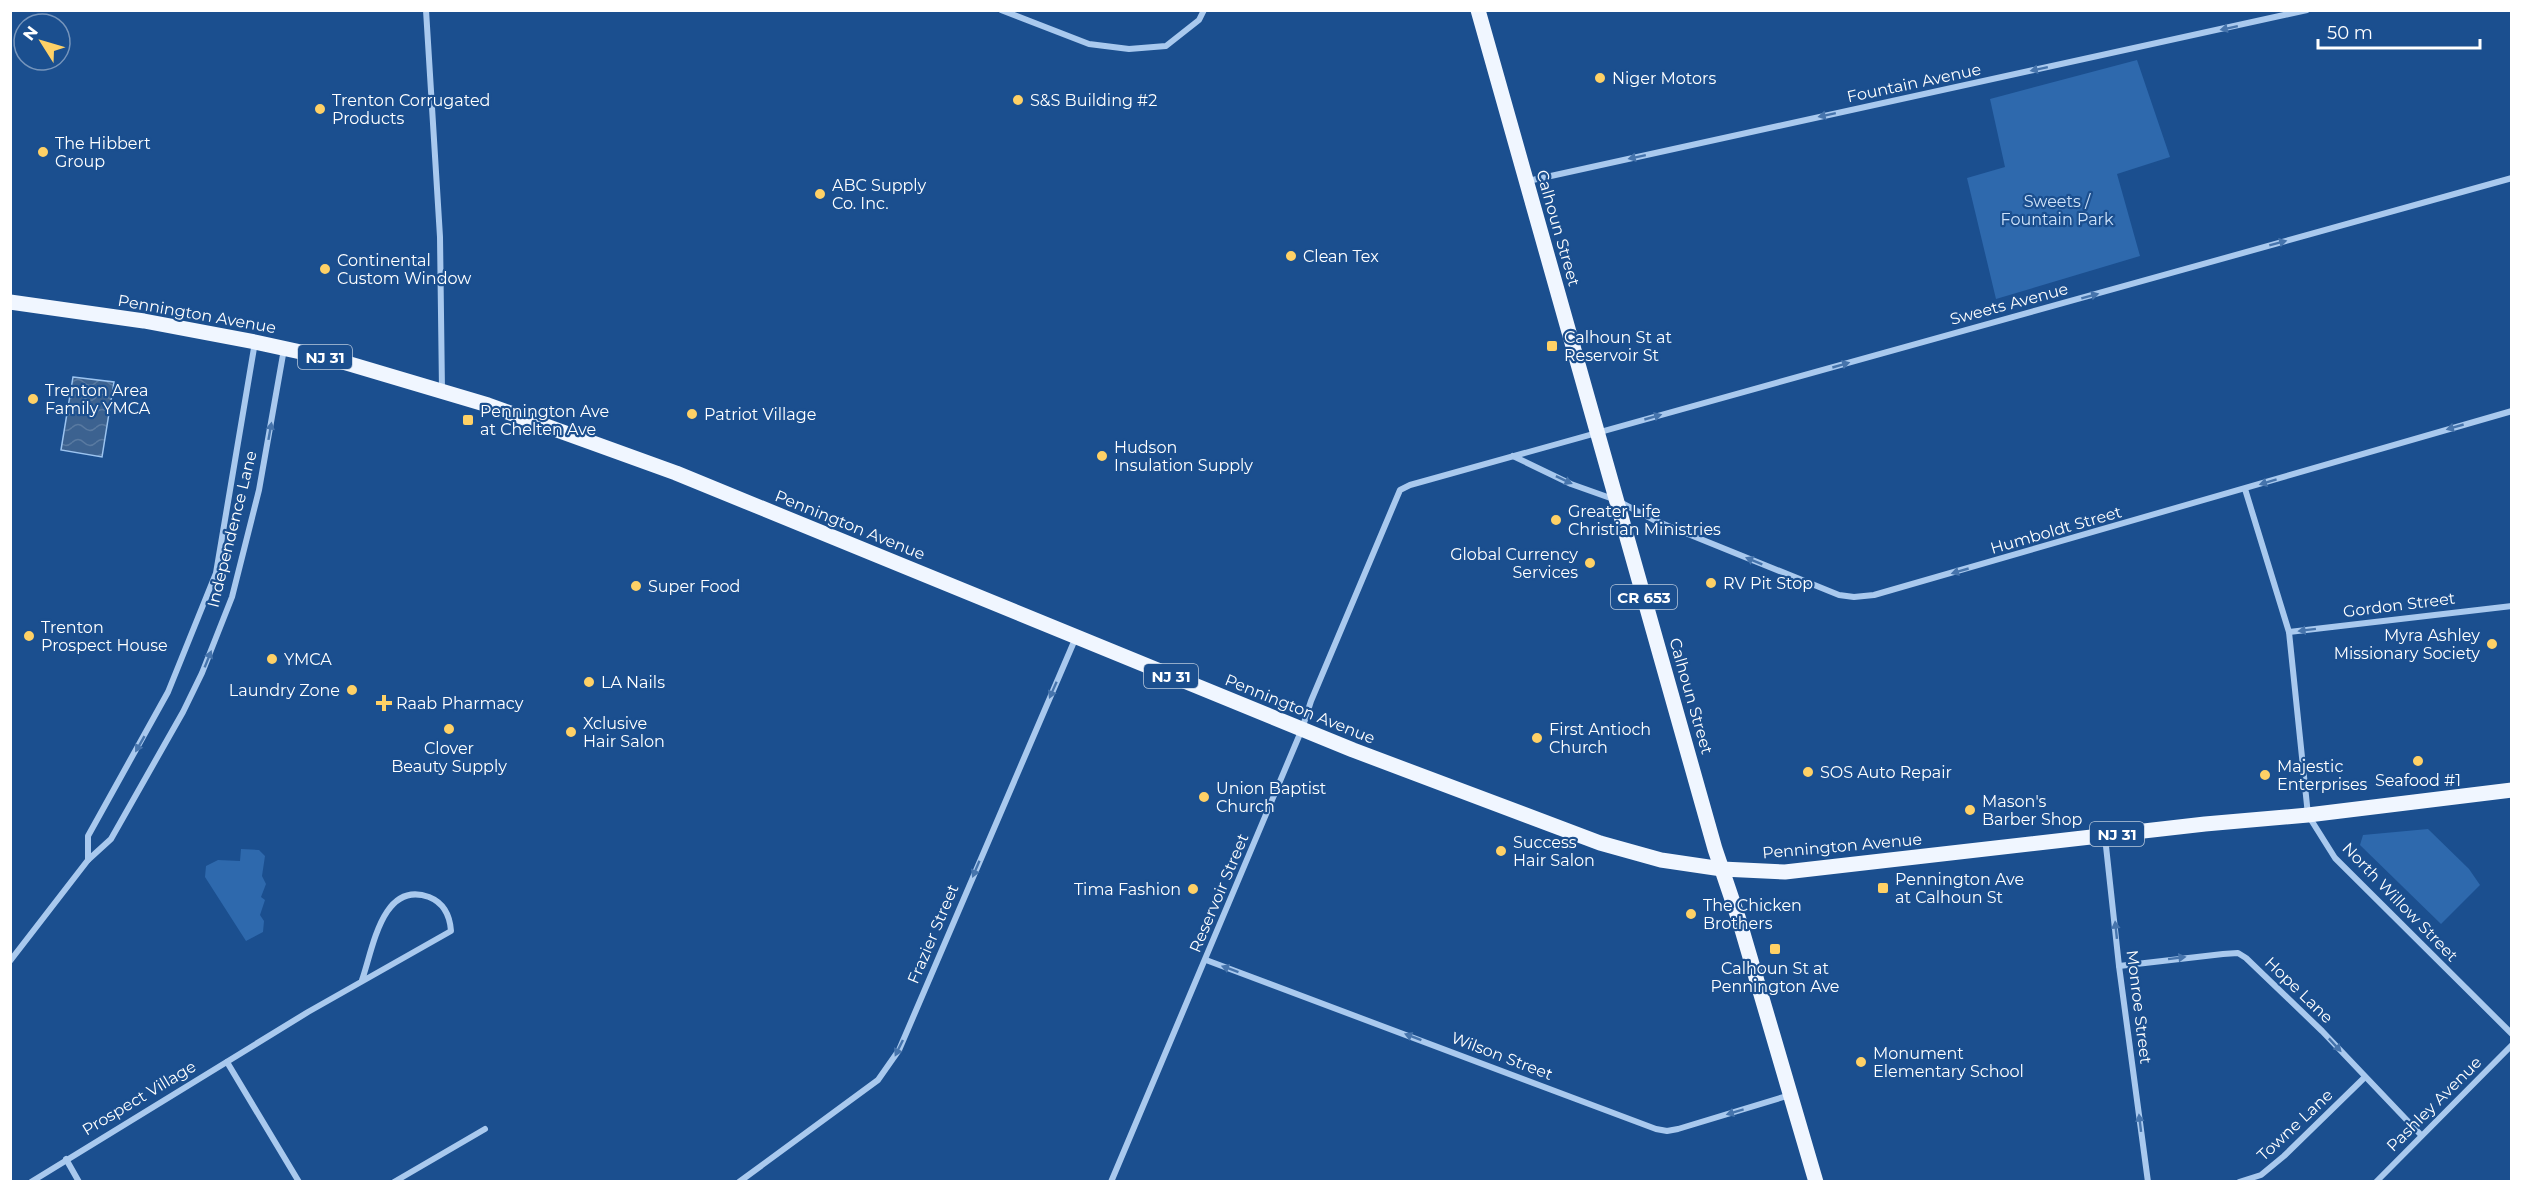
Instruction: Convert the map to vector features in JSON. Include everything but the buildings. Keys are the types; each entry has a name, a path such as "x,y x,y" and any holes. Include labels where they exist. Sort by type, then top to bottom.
{"main road":[{"name":"Calhoun Street","path":"1478,10 1722,869 1816,1182"},
{"name":"Pennington Avenue","path":"10,302 133,320 284,348 333,359 488,405 676,473 1302,729 1608,846 1661,860 1722,869 1785,872 2308,815 2511,790"}],"street":[{"path":"426,10 440,237 442,391"},
{"path":"1001,10 1089,44 1129,49 1166,46 1200,20 1204,10"},
{"name":"Fountain Avenue","path":"1526,182 2307,10"},
{"name":"Sweets Avenue","path":"1513,456 2511,178"},
{"name":"Independence Lane","path":"88,860 88,836 168,692 216,573 255,342"},
{"name":"Independence Lane","path":"10,961 88,860 111,839 183,712 202,673 232,597 260,490 284,348"},
{"name":"Humboldt Street","path":"1513,456 1571,484 1616,500 1666,525 1839,595 1854,597 1886,592 2511,411"},
{"name":"Reservoir Street","path":"1111,1182 1206,960 1400,490 1410,485 1513,456"},
{"name":"North Willow Street","path":"2245,489 2289,632 2308,815 2336,858 2511,1034"},
{"name":"Gordon Street","path":"2289,632 2511,606"},
{"name":"Frazier Street","path":"739,1182 878,1080 891,1064 1076,636"},
{"name":"Monroe Street","path":"2105,836 2119,966 2148,1182"},
{"name":"Prospect Village","path":"31,1182 362,980 451,931 450,921 442,906 434,899 421,894 407,895 392,903 382,917 362,980"},
{"name":"Hope Lane","path":"2119,966 2238,953 2246,958 2314,1024 2421,1135"},
{"name":"Wilson Street","path":"1206,960 1656,1129 1667,1131 1678,1129 1791,1094"},
{"name":"Pashley Avenue","path":"2376,1182 2511,1045"},
{"path":"227,1062 299,1182"},
{"name":"Towne Lane","path":"2239,1182 2261,1175 2284,1156 2364,1077"},
{"path":"394,1182 484,1129"},
{"path":"66,1159 79,1182"}],"green space":[{"name":"Sweets / Fountain Park","path":"2137,60 2170,157 2117,174 2140,256 1996,299 1967,178 2005,167 1990,99"},
{"path":"2428,829 2469,869 2480,885 2441,924 2360,845 2363,835"},
{"path":"241,849 259,850 265,856 262,876 266,884 261,897 265,900 260,915 264,921 263,932 246,941 205,877 206,866 218,860 240,861"}],"water":[{"path":"73,377 114,382 102,457 61,450"}],"place":[{"name":"Niger Motors","path":"1600,78"},
{"name":"S&S Building #2","path":"1018,100"},
{"name":"Trenton Corrugated Products","path":"320,109"},
{"name":"The Hibbert Group","path":"43,152"},
{"name":"ABC Supply Co. Inc.","path":"820,194"},
{"name":"Clean Tex","path":"1291,256"},
{"name":"Continental Custom Window","path":"325,269"},
{"name":"Calhoun St at Reservoir St","path":"1552,346"},
{"name":"Trenton Area Family YMCA","path":"33,399"},
{"name":"Patriot Village","path":"692,414"},
{"name":"Pennington Ave at Chelten Ave","path":"468,420"},
{"name":"Hudson Insulation Supply","path":"1102,456"},
{"name":"Greater Life Christian Ministries","path":"1556,520"},
{"name":"Global Currency Services","path":"1590,563"},
{"name":"RV Pit Stop","path":"1711,583"},
{"name":"Super Food","path":"636,586"},
{"name":"Trenton Prospect House","path":"29,636"},
{"name":"Myra Ashley Missionary Society","path":"2492,644"},
{"name":"YMCA","path":"272,659"},
{"name":"LA Nails","path":"589,682"},
{"name":"Laundry Zone","path":"352,690"},
{"name":"Raab Pharmacy","path":"384,703"},
{"name":"Clover Beauty Supply","path":"449,729"},
{"name":"Xclusive Hair Salon","path":"571,732"},
{"name":"First Antioch Church","path":"1537,738"},
{"name":"Seafood #1","path":"2418,761"},
{"name":"SOS Auto Repair","path":"1808,772"},
{"name":"Majestic Enterprises","path":"2265,775"},
{"name":"Union Baptist Church","path":"1204,797"},
{"name":"Mason's Barber Shop","path":"1970,810"},
{"name":"Success Hair Salon","path":"1501,851"},
{"name":"Pennington Ave at Calhoun St","path":"1883,888"},
{"name":"Tima Fashion","path":"1193,889"},
{"name":"The Chicken Brothers","path":"1691,914"},
{"name":"Calhoun St at Pennington Ave","path":"1775,949"},
{"name":"Monument Elementary School","path":"1861,1062"}]}
